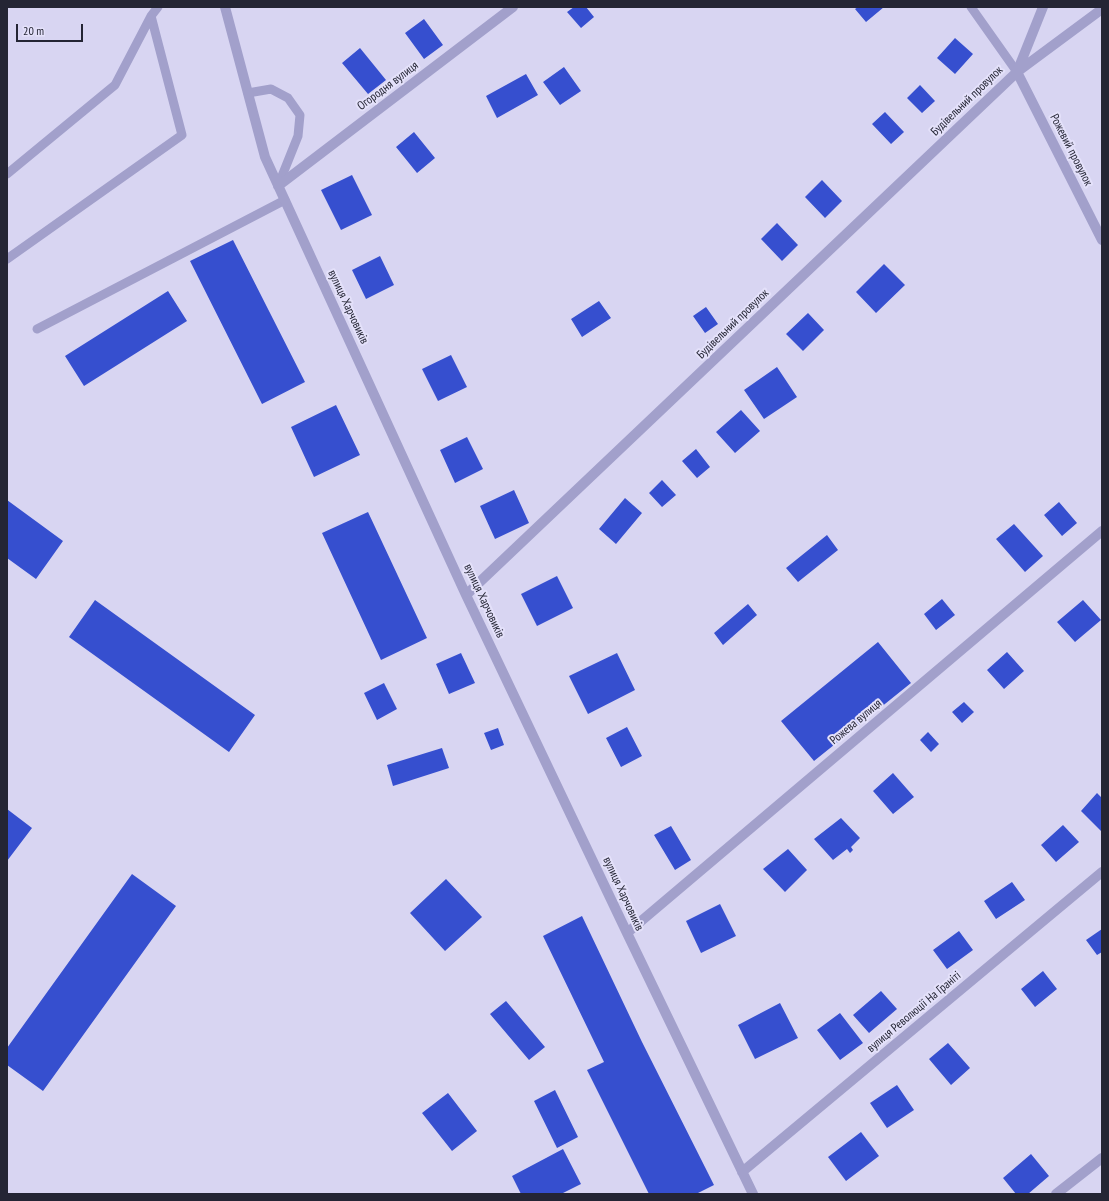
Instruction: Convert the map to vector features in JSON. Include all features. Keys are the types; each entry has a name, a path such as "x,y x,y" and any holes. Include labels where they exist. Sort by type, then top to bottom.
{"street":[{"name":"вулиця Харчовиків","path":"225,7 265,157 466,595 753,1194"},
{"name":"Огородня вулиця","path":"278,186 513,7"},
{"name":"Будівельний провулок","path":"1017,72 1043,7"},
{"name":"Будівельний провулок","path":"466,595 1017,72 1102,9"},
{"name":"Рожевий провулок","path":"1017,72 1102,240"},
{"name":"Рожева вулиця","path":"627,933 1102,531"},
{"name":"вулиця Революції На Граніті","path":"742,1172 1102,872"},
{"path":"1056,1194 1102,1158"}],"lane":[{"path":"7,174 115,85 151,16 158,7"},
{"path":"971,7 1017,72"},
{"path":"7,260 182,135 151,16"},
{"path":"248,93 271,89 288,98 300,116 298,136 278,186"},
{"path":"37,329 285,200"}],"building":[{"path":"574,7 586,7 594,17 581,28 567,12"},
{"path":"858,7 884,7 866,22 855,9"},
{"path":"424,19 443,45 424,59 405,33"},
{"path":"955,38 973,54 955,74 937,58"},
{"path":"360,48 386,80 368,94 342,63"},
{"path":"564,67 581,91 560,105 543,82"},
{"path":"526,74 538,95 497,118 486,96"},
{"path":"920,85 935,101 922,113 907,98"},
{"path":"885,112 904,132 891,144 872,124"},
{"path":"414,132 435,158 417,173 396,147"},
{"path":"352,175 372,215 341,230 321,190"},
{"path":"822,180 842,201 825,218 805,197"},
{"path":"777,223 798,245 782,261 761,239"},
{"path":"233,240 305,382 262,404 190,261"},
{"path":"380,256 394,285 366,299 352,270"},
{"path":"884,264 905,285 876,313 856,292"},
{"path":"168,291 187,321 84,386 65,356"},
{"path":"599,301 611,318 582,337 571,319"},
{"path":"706,307 718,324 705,333 693,316"},
{"path":"808,313 824,330 803,351 786,334"},
{"path":"451,355 467,387 438,401 422,369"},
{"path":"777,367 797,397 764,419 744,390"},
{"path":"336,405 360,455 314,477 291,427"},
{"path":"741,410 760,431 735,453 716,432"},
{"path":"467,437 483,469 455,483 440,450"},
{"path":"696,449 710,467 697,478 682,461"},
{"path":"662,480 676,495 662,507 649,493"},
{"path":"514,490 529,523 495,539 480,506"},
{"path":"625,498 642,513 616,544 599,529"},
{"path":"7,500 63,541 36,579 7,558"},
{"path":"1059,502 1077,523 1062,536 1044,515"},
{"path":"368,512 427,638 381,660 322,533"},
{"path":"1014,524 1043,556 1025,572 996,539"},
{"path":"827,535 838,550 798,582 786,568"},
{"path":"557,576 573,608 537,626 521,594"},
{"path":"942,599 955,615 936,630 924,614"},
{"path":"95,600 255,715 229,752 69,637"},
{"path":"1083,600 1101,620 1075,642 1057,622"},
{"path":"748,604 757,615 723,645 714,633"},
{"path":"878,642 911,683 814,761 781,721"},
{"path":"1007,652 1024,671 1004,689 987,670"},
{"path":"461,653 475,683 449,694 436,664"},
{"path":"617,653 635,690 588,714 569,676"},
{"path":"384,683 397,709 377,720 364,693"},
{"path":"964,702 974,712 962,723 952,712"},
{"path":"627,727 642,756 621,767 606,738"},
{"path":"498,728 504,745 491,750 484,733"},
{"path":"928,732 939,744 931,752 920,740"},
{"path":"442,748 449,768 393,786 387,765"},
{"path":"893,773 914,797 893,814 873,791"},
{"path":"1097,793 1102,798 1102,832 1081,811"},
{"path":"7,809 32,828 7,861"},
{"path":"841,818 860,838 851,847 853,850 850,853 847,849 833,860 814,839"},
{"path":"1063,825 1079,842 1056,862 1041,845"},
{"path":"671,826 691,860 675,870 654,835"},
{"path":"788,849 807,870 785,892 763,869"},
{"path":"132,874 176,906 43,1091 7,1065 7,1048"},
{"path":"446,879 482,917 445,951 410,913"},
{"path":"1012,882 1025,900 996,919 984,901"},
{"path":"720,904 736,936 701,953 686,921"},
{"path":"582,916 642,1042 714,1185 696,1194 649,1194 587,1070 604,1062 543,936"},
{"path":"1102,929 1102,952 1097,955 1086,940"},
{"path":"959,931 973,950 947,969 933,950"},
{"path":"1043,971 1057,989 1035,1007 1021,989"},
{"path":"881,991 897,1009 869,1033 853,1015"},
{"path":"506,1001 545,1047 529,1060 490,1014"},
{"path":"780,1003 798,1038 755,1059 738,1025"},
{"path":"840,1013 863,1043 840,1060 817,1030"},
{"path":"948,1043 970,1068 951,1085 929,1059"},
{"path":"897,1085 914,1110 887,1128 870,1103"},
{"path":"555,1090 578,1137 557,1148 534,1101"},
{"path":"448,1093 477,1131 452,1151 422,1113"},
{"path":"861,1132 879,1156 846,1181 828,1157"},
{"path":"563,1149 581,1184 561,1194 521,1194 512,1176"},
{"path":"1031,1154 1049,1176 1028,1194 1016,1194 1003,1178"}]}
